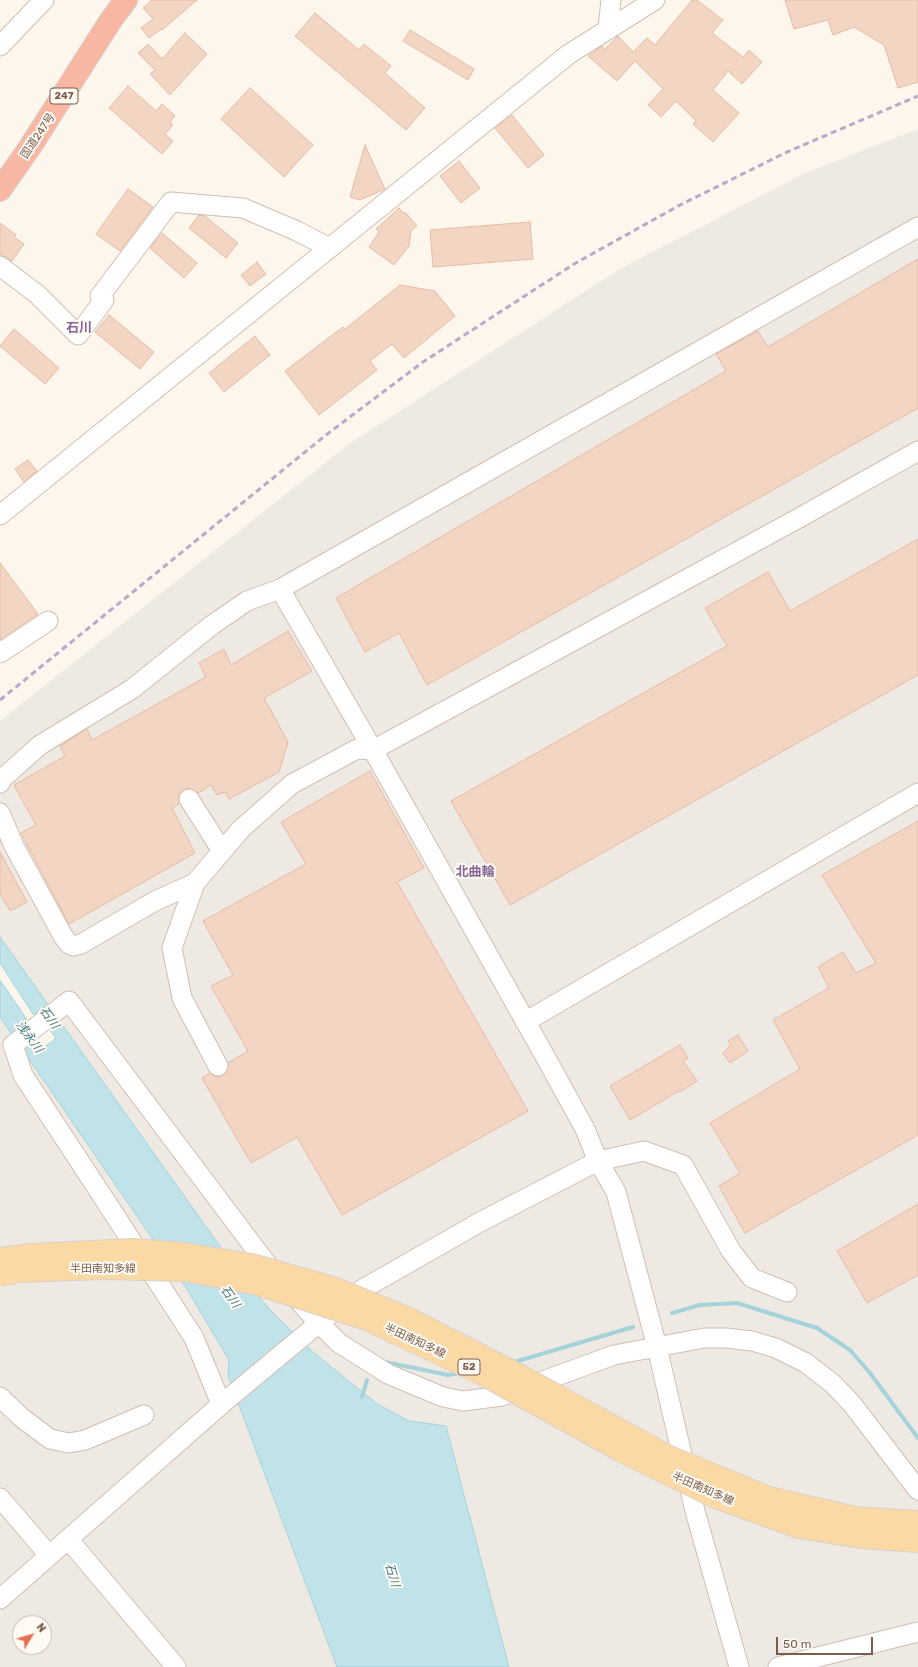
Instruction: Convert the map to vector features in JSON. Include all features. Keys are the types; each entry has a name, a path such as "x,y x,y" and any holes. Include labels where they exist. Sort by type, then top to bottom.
{"highway":[{"name":"国道247号","path":"0,190 30,147 111,20 126,0"}],"main road":[{"name":"半田南知多線","path":"0,1260 31,1255 132,1250 184,1254 252,1264 336,1289 410,1319 522,1377 669,1457 769,1498 855,1518 918,1522"},
{"name":"半田南知多線","path":"0,1275 20,1271 103,1268 184,1270 258,1284 367,1319 481,1373 620,1450 718,1498 799,1526 861,1537 918,1541"}],"street":[{"path":"0,46 44,0"},
{"path":"608,28 611,0"},
{"path":"0,515 563,59 608,28 655,0"},
{"path":"0,266 37,294 78,335 104,300 100,296 171,202 243,208 296,231 330,248"},
{"path":"0,783 2,779 40,745 132,689 212,625 247,601 280,589 918,227"},
{"path":"218,1066 182,998 172,948 195,883 240,829 292,784 357,748 373,750 799,518 918,451"},
{"path":"280,589 373,750 525,1022 584,1129 598,1161 616,1192 657,1348 695,1511 739,1667"},
{"path":"0,654 48,621"},
{"path":"525,1022 918,793"},
{"path":"189,799 222,851"},
{"path":"0,813 14,846 62,936 69,944 74,946 81,944 155,901 195,883"},
{"path":"223,1403 194,1338 23,1075 13,1045 69,1001 266,1263 317,1324 339,1343 388,1374 443,1397 463,1401 502,1396 614,1355 704,1338 726,1338 752,1341 776,1348 806,1363 834,1384 852,1404 918,1490"},
{"path":"0,1600 49,1555 223,1403 317,1324 361,1290 482,1220 598,1161 644,1151 683,1164 731,1251 752,1278 787,1292"},
{"path":"0,1397 22,1418 50,1439 69,1443 85,1440 144,1415"},
{"path":"0,1498 49,1555"},
{"path":"68,1539 176,1667"},
{"path":"778,1667 918,1632"}],"shaded area":[{"path":"918,129 918,1667 509,1667 446,1426 409,1421 377,1404 313,1352 271,1311 239,1273 0,937 0,721 349,444 618,270 805,173"},
{"path":"0,1017 185,1286 229,1360 228,1376 337,1667 0,1667"}],"water":[{"name":"浅永川","path":"0,937 239,1273 271,1311 313,1352 377,1404 409,1421 446,1426 509,1667 337,1667 228,1376 229,1360 185,1286 0,1017 0,980 26,1018 26,1027 42,1049 56,1038 39,1016 33,1014 0,963"}],"building":[{"path":"152,0 197,0 162,30 161,29 149,38 141,28 153,19 143,8"},
{"path":"692,0 697,0 723,20 712,33 743,57 749,50 762,62 742,84 728,71 713,90 739,113 713,142 693,124 696,121 676,101 661,117 648,105 663,89 635,61 617,81 588,56 602,46 605,49 618,36 633,52 647,38 655,45"},
{"path":"785,0 918,0 918,82 898,88 884,45 854,27 833,35 828,20 794,29"},
{"path":"315,13 359,50 364,44 391,66 385,73 425,108 406,130 295,36"},
{"path":"410,30 474,69 468,80 403,41"},
{"path":"185,33 207,54 170,95 150,74 155,70 138,53 148,44 162,59"},
{"path":"128,86 156,111 162,104 175,116 170,122 173,125 165,134 173,141 162,154 109,108"},
{"path":"250,88 313,145 284,177 221,119"},
{"path":"512,115 544,155 528,168 495,128"},
{"path":"365,145 385,189 360,200 350,197"},
{"path":"459,161 480,188 461,203 440,176"},
{"path":"128,189 153,207 120,251 96,234"},
{"path":"399,208 403,213 405,212 417,226 411,231 409,246 394,265 369,247 379,232 376,229"},
{"path":"199,215 205,216 238,243 226,258 189,228"},
{"path":"530,222 533,259 433,267 430,230"},
{"path":"0,223 16,235 14,237 24,244 12,261 0,254"},
{"path":"162,233 197,263 184,278 150,248"},
{"path":"918,259 918,408 427,685 399,633 365,652 336,598 726,371 716,354 758,331 768,347"},
{"path":"257,262 266,274 250,286 241,275"},
{"path":"400,285 435,291 455,316 404,358 392,344 370,361 377,370 319,415 285,371 343,327 345,329"},
{"path":"109,315 154,352 140,369 95,332"},
{"path":"14,329 59,368 45,384 0,346"},
{"path":"255,336 270,355 224,392 209,373"},
{"path":"28,460 37,471 24,482 15,469"},
{"path":"918,539 918,675 510,905 451,801 727,646 705,608 768,572 790,611"},
{"path":"0,563 38,614 0,640"},
{"path":"288,631 312,671 264,698 288,742 279,772 229,799 225,792 217,795 211,785 198,793 189,788 183,790 179,794 179,804 172,808 195,853 69,924 21,833 36,825 14,785 65,756 60,746 87,729 92,740 206,677 199,663 224,649 231,665"},
{"path":"370,771 424,868 397,882 528,1111 342,1215 297,1137 251,1163 202,1078 210,1073 217,1077 223,1075 227,1071 228,1063 248,1051 211,986 233,975 203,921 306,864 281,822"},
{"path":"918,821 918,1135 745,1233 719,1186 740,1173 710,1123 800,1069 773,1020 829,988 818,967 843,952 856,973 876,963 822,875"},
{"path":"0,852 27,902 10,911 0,894"},
{"path":"738,1035 748,1051 730,1063 723,1053 731,1045 728,1041"},
{"path":"680,1045 688,1058 683,1061 697,1081 630,1120 610,1086"},
{"path":"918,1204 918,1275 867,1303 837,1251"}],"waterway":[{"path":"672,1313 700,1305 737,1303 817,1328 850,1350 870,1373 918,1438"},
{"path":"511,1363 633,1327"},
{"path":"385,1362 448,1375 461,1373"},
{"path":"362,1397 367,1380"}],"railway":[{"path":"0,700 326,435 423,362 574,264 680,205 787,152 918,96"}],"district":[{"name":"石川","path":"79,328"},
{"name":"北曲輪","path":"475,872"}]}
